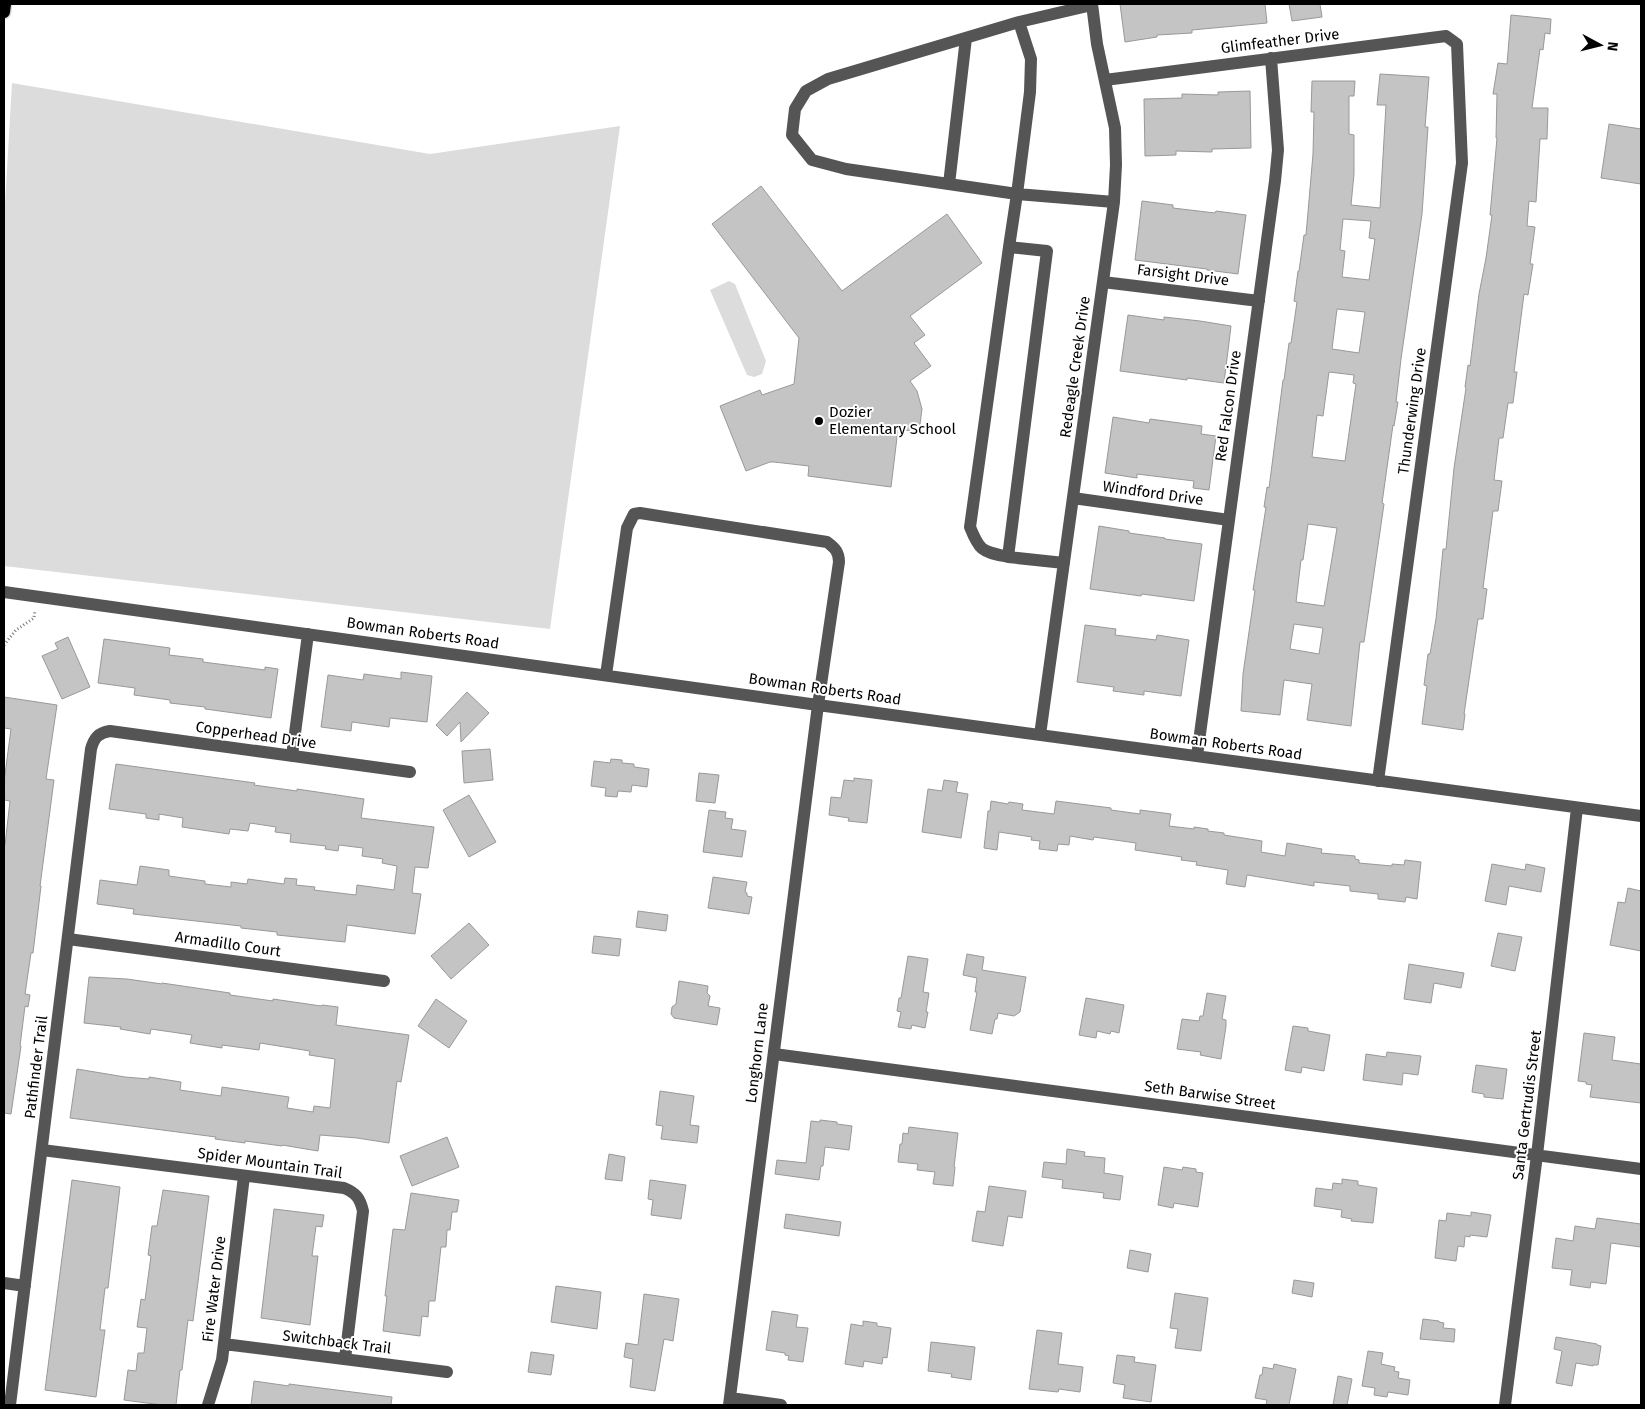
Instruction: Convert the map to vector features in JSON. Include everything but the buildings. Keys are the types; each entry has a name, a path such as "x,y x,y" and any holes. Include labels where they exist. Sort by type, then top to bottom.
{"main road":[{"path":"4,12 5,4"}],"street":[{"path":"1092,4 1019,22 828,80 806,92 796,109 792,135 812,160 846,169 1017,194 1114,202"},
{"name":"Redeagle Creek Drive","path":"1040,735 1114,202 1115,128 1097,44 1092,4"},
{"path":"1019,22 1031,59 1030,92 970,526 977,545 987,552 1008,557 1064,563"},
{"name":"Glimfeather Drive","path":"1105,80 1446,36 1457,44"},
{"path":"949,184 966,38"},
{"name":"Thunderwing Drive","path":"1378,781 1462,163 1457,44"},
{"name":"Red Falcon Drive","path":"1197,756 1278,150 1272,58"},
{"path":"1008,557 1047,251 1009,247"},
{"name":"Farsight Drive","path":"1103,282 1259,301"},
{"name":"Windford Drive","path":"1073,498 1229,520"},
{"name":"Longhorn Lane","path":"606,675 627,528 634,514 640,513 827,542 834,547 839,555 818,705 730,1402"},
{"name":"Bowman Roberts Road","path":"4,592 818,705 1641,816"},
{"path":"292,756 308,634"},
{"name":"Copperhead Drive","path":"98,735 110,731 410,772"},
{"name":"Pathfinder Trail","path":"10,1405 91,749 98,735"},
{"name":"Santa Gertrudis Street","path":"1505,1405 1538,1155 1577,808"},
{"name":"Armadillo Court","path":"68,939 384,981"},
{"name":"Seth Barwise Street","path":"774,1054 1641,1169"},
{"name":"Spider Mountain Trail","path":"42,1150 344,1188 358,1196 363,1212 345,1359"},
{"name":"Fire Water Drive","path":"208,1405 219,1374 224,1344 244,1176"},
{"path":"4,1283 25,1286"},
{"name":"Switchback Trail","path":"224,1344 447,1372"},
{"path":"730,1402 781,1405"}],"path":[{"path":"4,645 16,630 34,618 37,597"}],"shaded area":[{"path":"12,83 430,154 620,126 550,629 4,566 4,222"},
{"path":"729,281 735,284 766,361 762,374 754,377 747,375 710,290"}],"place":[{"name":"Dozier Elementary School","path":"819,421"}]}
